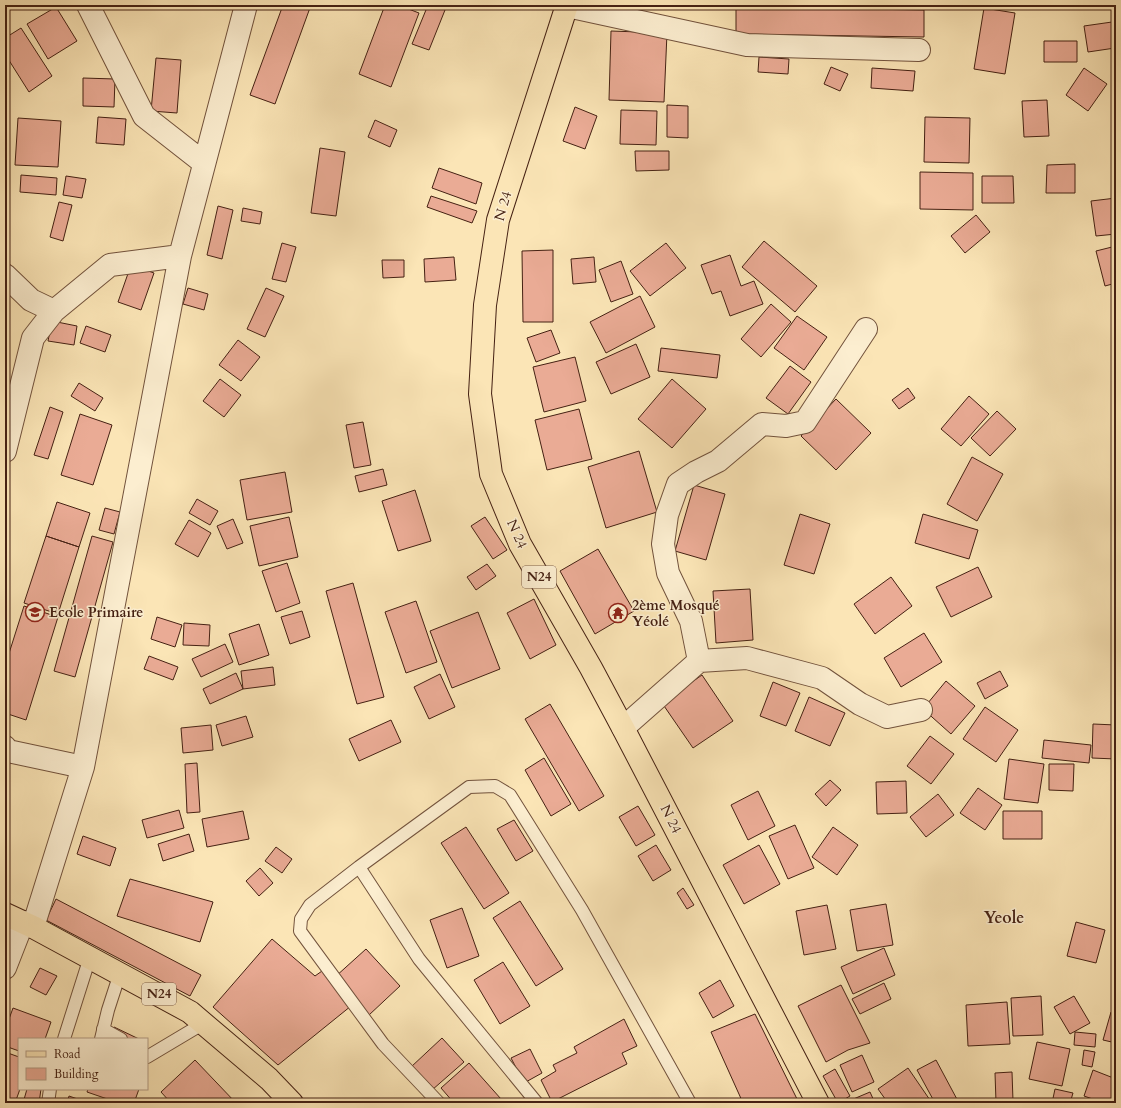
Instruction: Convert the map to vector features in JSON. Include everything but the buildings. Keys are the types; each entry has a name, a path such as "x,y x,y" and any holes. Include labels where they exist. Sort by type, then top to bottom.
{"main road":[{"name":"N 24","path":"567,5 498,220 485,305 480,394 492,474 520,544 591,668 623,728 818,1103"},
{"name":"N24","path":"21,921 190,1012 269,1078 292,1103"}],"street":[{"path":"88,5 144,116 204,163"},
{"path":"5,968 21,921 83,768 180,256 246,5"},
{"path":"567,5 747,45 919,50"},
{"path":"5,451 33,338 54,311 110,264 180,256"},
{"path":"5,275 32,300 54,311"},
{"path":"698,661 691,621 668,573 663,544 667,515 678,484 696,472 718,462 762,424 786,426 805,422 866,329"},
{"path":"623,728 698,661 747,658 822,678 860,704 886,717 921,710"},
{"path":"5,747 8,751 83,768"}],"lane":[{"path":"439,1103 383,1044 300,931 301,919 310,905 359,867 469,787 495,786 510,795 582,910 690,1103"},
{"path":"359,867 419,959 536,1103"},
{"path":"64,1038 90,957"},
{"path":"117,1038 102,1034 120,973"},
{"path":"148,1055 204,1023"},
{"path":"48,1103 50,1090"}],"place":[{"name":"Ecole Primaire","path":"35,612"},
{"name":"2ème Mosqué Yéolé","path":"618,613"}],"district":[{"name":"Yeole","path":"1004,918"}]}
